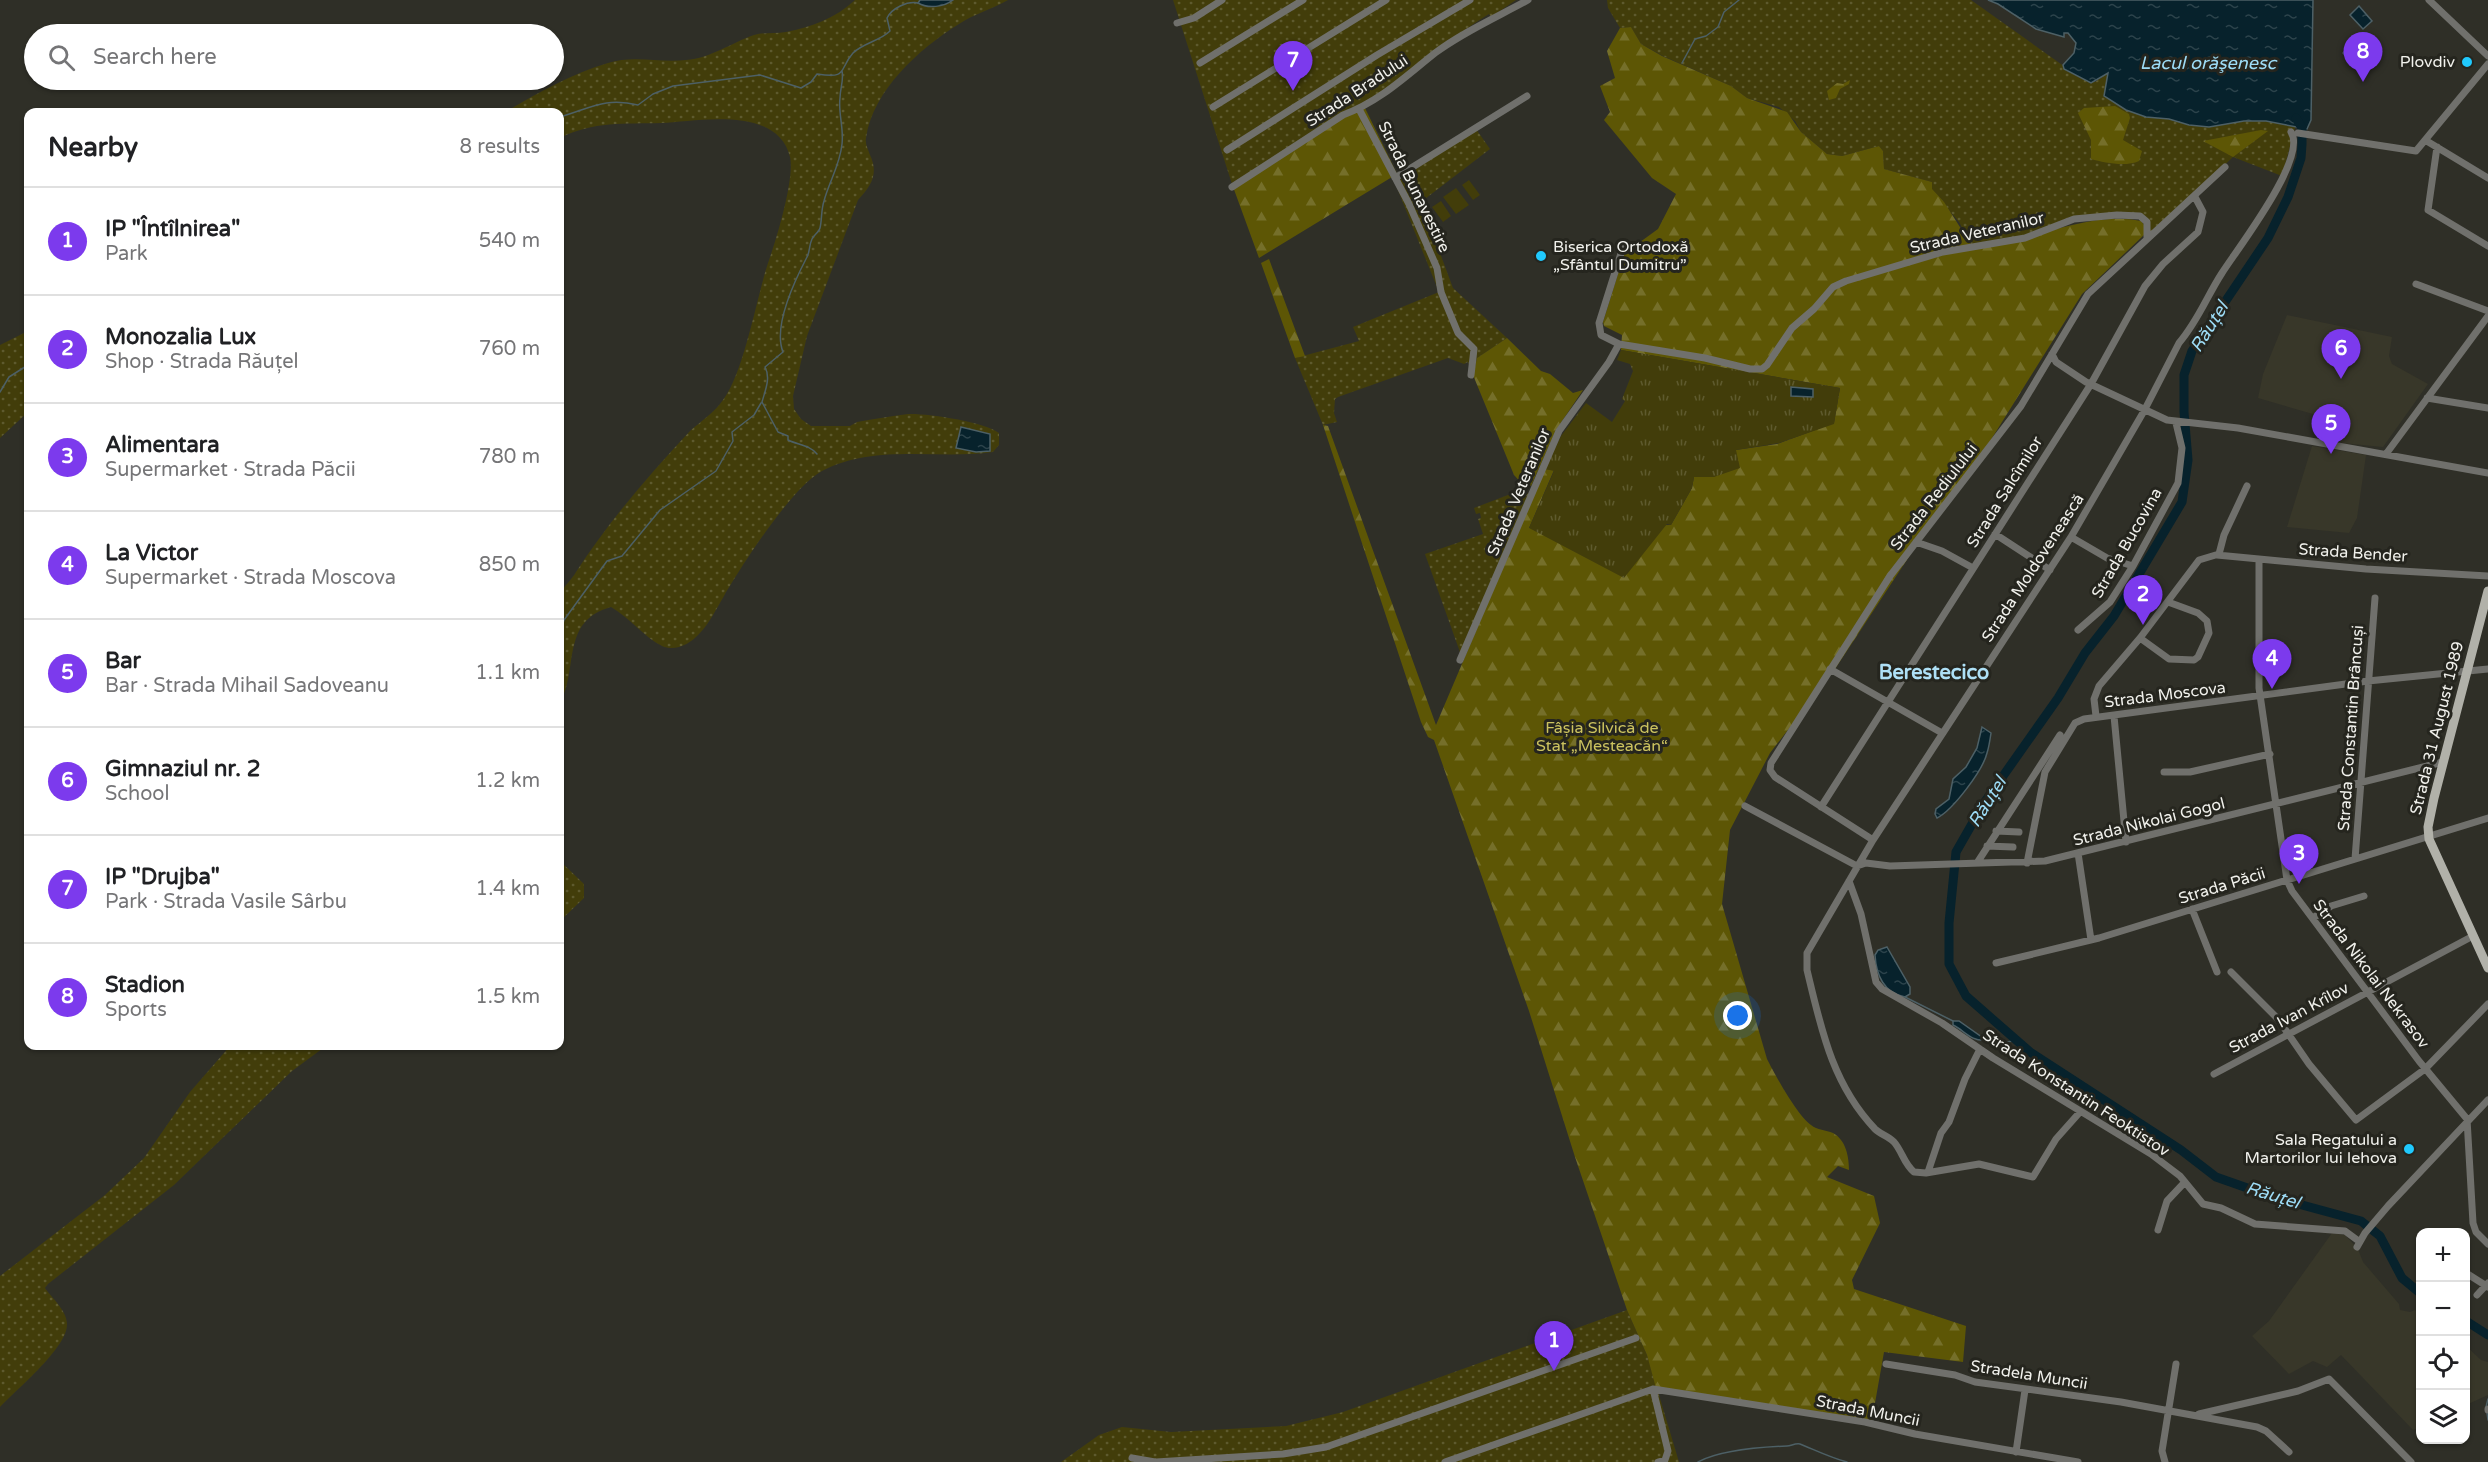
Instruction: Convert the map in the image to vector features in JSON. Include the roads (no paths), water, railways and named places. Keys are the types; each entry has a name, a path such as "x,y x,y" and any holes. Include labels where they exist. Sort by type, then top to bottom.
{"main road":[{"name":"Strada 31 August 1989","path":"2488,591 2486,609 2443,762 2431,811 2428,836 2488,968"}],"street":[{"path":"1177,23 1194,18 1222,0"},
{"path":"1200,63 1303,0"},
{"path":"1214,107 1386,0"},
{"path":"1227,150 1377,55 1470,0"},
{"name":"Strada Bradului","path":"1232,187 1343,115 1359,109 1408,76 1436,52 1528,0"},
{"path":"2429,0 2488,56"},
{"path":"2488,64 2425,140 2488,178"},
{"path":"1395,178 1527,96"},
{"name":"Strada Bunavestire","path":"1359,109 1395,178 1437,268 1441,292 1458,333 1474,349 1471,375"},
{"name":"Strada Moldovenească","path":"1928,1172 1918,1173 1909,1168 1895,1143 1875,1129 1846,1092 1830,1059 1821,1028 1807,970 1807,953 1873,840 2071,537 2144,411 2179,342 2189,334 2220,276 2270,202 2293,147 2294,133 2417,151 2425,140"},
{"path":"2437,147 2428,210 2488,246"},
{"name":"Strada Rediulului","path":"1873,840 1775,777 1770,766 1890,576 2021,406 2088,294 2225,167"},
{"name":"Strada Salcîmilor","path":"1821,807 2091,384 2145,286 2163,264 2198,231 2203,212 2195,197"},
{"name":"Strada Veteranilor","path":"1460,660 1559,431 1609,362 1619,344 1705,358 1750,369 1762,369 1792,328 1814,309 1833,287 1854,278 1943,252 2025,238 2083,218 2140,216 2147,222 2147,238"},
{"path":"1619,344 1604,338 1598,327 1623,247"},
{"path":"2416,284 2488,310"},
{"path":"2386,454 2488,316"},
{"path":"2052,354 2056,363 2091,384 2144,411 2177,423 2238,428 2488,473"},
{"path":"2427,398 2488,408"},
{"name":"Strada Bucovina","path":"2078,630 2104,610 2133,566 2180,475 2182,448 2177,423"},
{"path":"2027,864 2045,772 2075,723 2096,716 2094,707 2096,690 2168,603 2199,560 2217,555 2247,486"},
{"path":"1995,534 2050,570"},
{"path":"2071,537 2107,558 2133,566"},
{"path":"1916,542 1942,551 1973,568"},
{"name":"Strada Bender","path":"2217,555 2488,576"},
{"name":"Strada Nikolai Nekrasov","path":"2259,560 2259,682 2287,880 2425,1069 2468,1122"},
{"name":"Strada Constantin Brâncuși","path":"2355,859 2359,783 2375,598"},
{"path":"2140,638 2169,659 2194,660 2198,657 2209,633 2207,621 2198,613 2168,603"},
{"path":"1830,669 1942,733"},
{"name":"Strada Moscova","path":"2096,716 2114,716 2262,697 2368,681 2488,669"},
{"path":"2114,716 2126,842"},
{"path":"1977,863 2060,735"},
{"path":"2164,772 2190,772 2270,754"},
{"name":"Strada Nikolai Gogol","path":"1857,866 1866,863 1890,866 1948,863 2027,864 2126,842 2443,762"},
{"path":"1745,806 1857,866"},
{"name":"Strada Păcii","path":"1996,963 2091,940 2488,818"},
{"path":"1996,831 2019,832"},
{"path":"1987,846 2013,847"},
{"path":"2078,853 2091,940"},
{"name":"Strada Konstantin Feoktistov","path":"1849,881 1861,914 1878,986 1890,996 1942,1023 2080,1112 2151,1154 2180,1176 2203,1204 2221,1208 2250,1223 2345,1231 2358,1245 2365,1233 2468,1122"},
{"path":"2313,918 2331,906 2364,896"},
{"path":"2192,909 2217,972"},
{"name":"Strada Ivan Krîlov","path":"2214,1074 2473,936"},
{"path":"2230,972 2270,1010 2309,1064 2356,1120 2425,1069 2488,1004"},
{"path":"1980,1049 1965,1079 1949,1122 1941,1133 1928,1172 1979,1164 2032,1177 2056,1139 2080,1112"},
{"path":"2488,1100 2468,1122 2473,1223 2475,1230 2488,1244"},
{"path":"2158,1230 2167,1201 2184,1183"},
{"path":"2470,1275 2487,1285 2477,1295"},
{"path":"1132,1458 1155,1462 1283,1454 1326,1447 1636,1338"},
{"name":"Stradela Muncii","path":"1886,1364 1948,1373 1975,1382 2196,1414 2262,1429 2289,1452"},
{"path":"2165,1462 2162,1451 2176,1364"},
{"path":"2196,1414 2298,1391 2327,1378 2333,1380 2411,1462"},
{"path":"1445,1462 1653,1389 1668,1451 1665,1460 1658,1462"},
{"name":"Strada Muncii","path":"1653,1389 1864,1422 2078,1462"},
{"path":"2016,1452 2025,1390"}],"water":[{"path":"920,0 953,0 931,7 918,3"},
{"name":"Lacul orăşenesc","path":"1988,0 2313,0 2311,120 2307,129 2266,121 2244,121 2209,127 2146,117 2126,110 2104,96 2108,73 2091,83 2064,69 2063,65 2074,53 2076,43 2068,33 2064,33 2064,37 2036,29"},
{"path":"2359,6 2372,21 2363,29 2350,15"},
{"path":"2356,41 2362,47 2349,59 2343,53"},
{"path":"1791,387 1813,389 1813,397 1791,396"},
{"path":"961,427 990,434 990,451 976,452 956,448"},
{"path":"1982,727 1991,733 1984,760 1974,779 1959,798 1937,818 1936,809 1949,799 1953,779 1966,767 1977,748"},
{"path":"1887,947 1910,987 1910,994 1905,997 1892,992 1879,976 1875,955 1878,950"},
{"path":"1953,1021 1959,1021 1986,1040 1972,1037 1953,1025"}],"waterway":[{"path":"1682,63 1695,39 1706,36 1718,27 1724,12 1739,0"},
{"path":"564,116 607,103 638,105 653,94 673,86 760,75 801,88 811,82 817,74 834,75 841,72 853,53 890,31 887,18 892,11 905,4 918,3"},
{"path":"817,454 807,447 788,440 788,436 778,432 762,402 767,380 765,367 783,352 781,342 783,317 808,255 812,239 819,231 823,204 841,152 842,71"},
{"name":"Răuțel","path":"2296,118 2302,128 2301,158 2288,197 2268,238 2192,351 2184,375 2188,460 2182,502 2114,616 2085,653 2058,698 1984,803 1956,852 1949,923 1949,964 1966,996 2030,1052 2181,1150 2216,1177 2273,1197 2361,1221 2380,1236 2402,1278 2416,1290"},
{"path":"0,392 9,377 24,368"},
{"path":"564,620 607,561 622,556 660,510 716,471 733,441 732,432 754,415 761,403"},
{"path":"1905,997 1953,1021"},
{"path":"1986,1040 2003,1043 2016,1040"},
{"name":"Răuțel","path":"2470,1324 2488,1335"},
{"path":"2486,1407 2488,1399"},
{"path":"2487,1413 2488,1420"},
{"path":"1698,1462 1729,1452 1798,1444 1847,1462"}],"place":[{"name":"Plovdiv","path":"2467,62"},
{"name":"Stadion","path":"2363,82"},
{"name":"IP \"Drujba\"","path":"1293,91"},
{"name":"Biserica Ortodoxă „Sfântul Dumitru”","path":"1541,256"},
{"name":"Gimnaziul nr. 2","path":"2341,379"},
{"name":"Bar","path":"2331,454"},
{"name":"Monozalia Lux","path":"2143,625"},
{"name":"La Victor","path":"2272,689"},
{"name":"Alimentara","path":"2299,884"},
{"name":"Sala Regatului a Martorilor lui Iehova","path":"2409,1149"},
{"name":"IP \"Întîlnirea\"","path":"1554,1371"}],"district":[{"name":"Berestecico","path":"1934,673"}],"park label":[{"name":"Fâșia Silvică de Stat „Mesteacăn“","path":"1602,737"}]}
